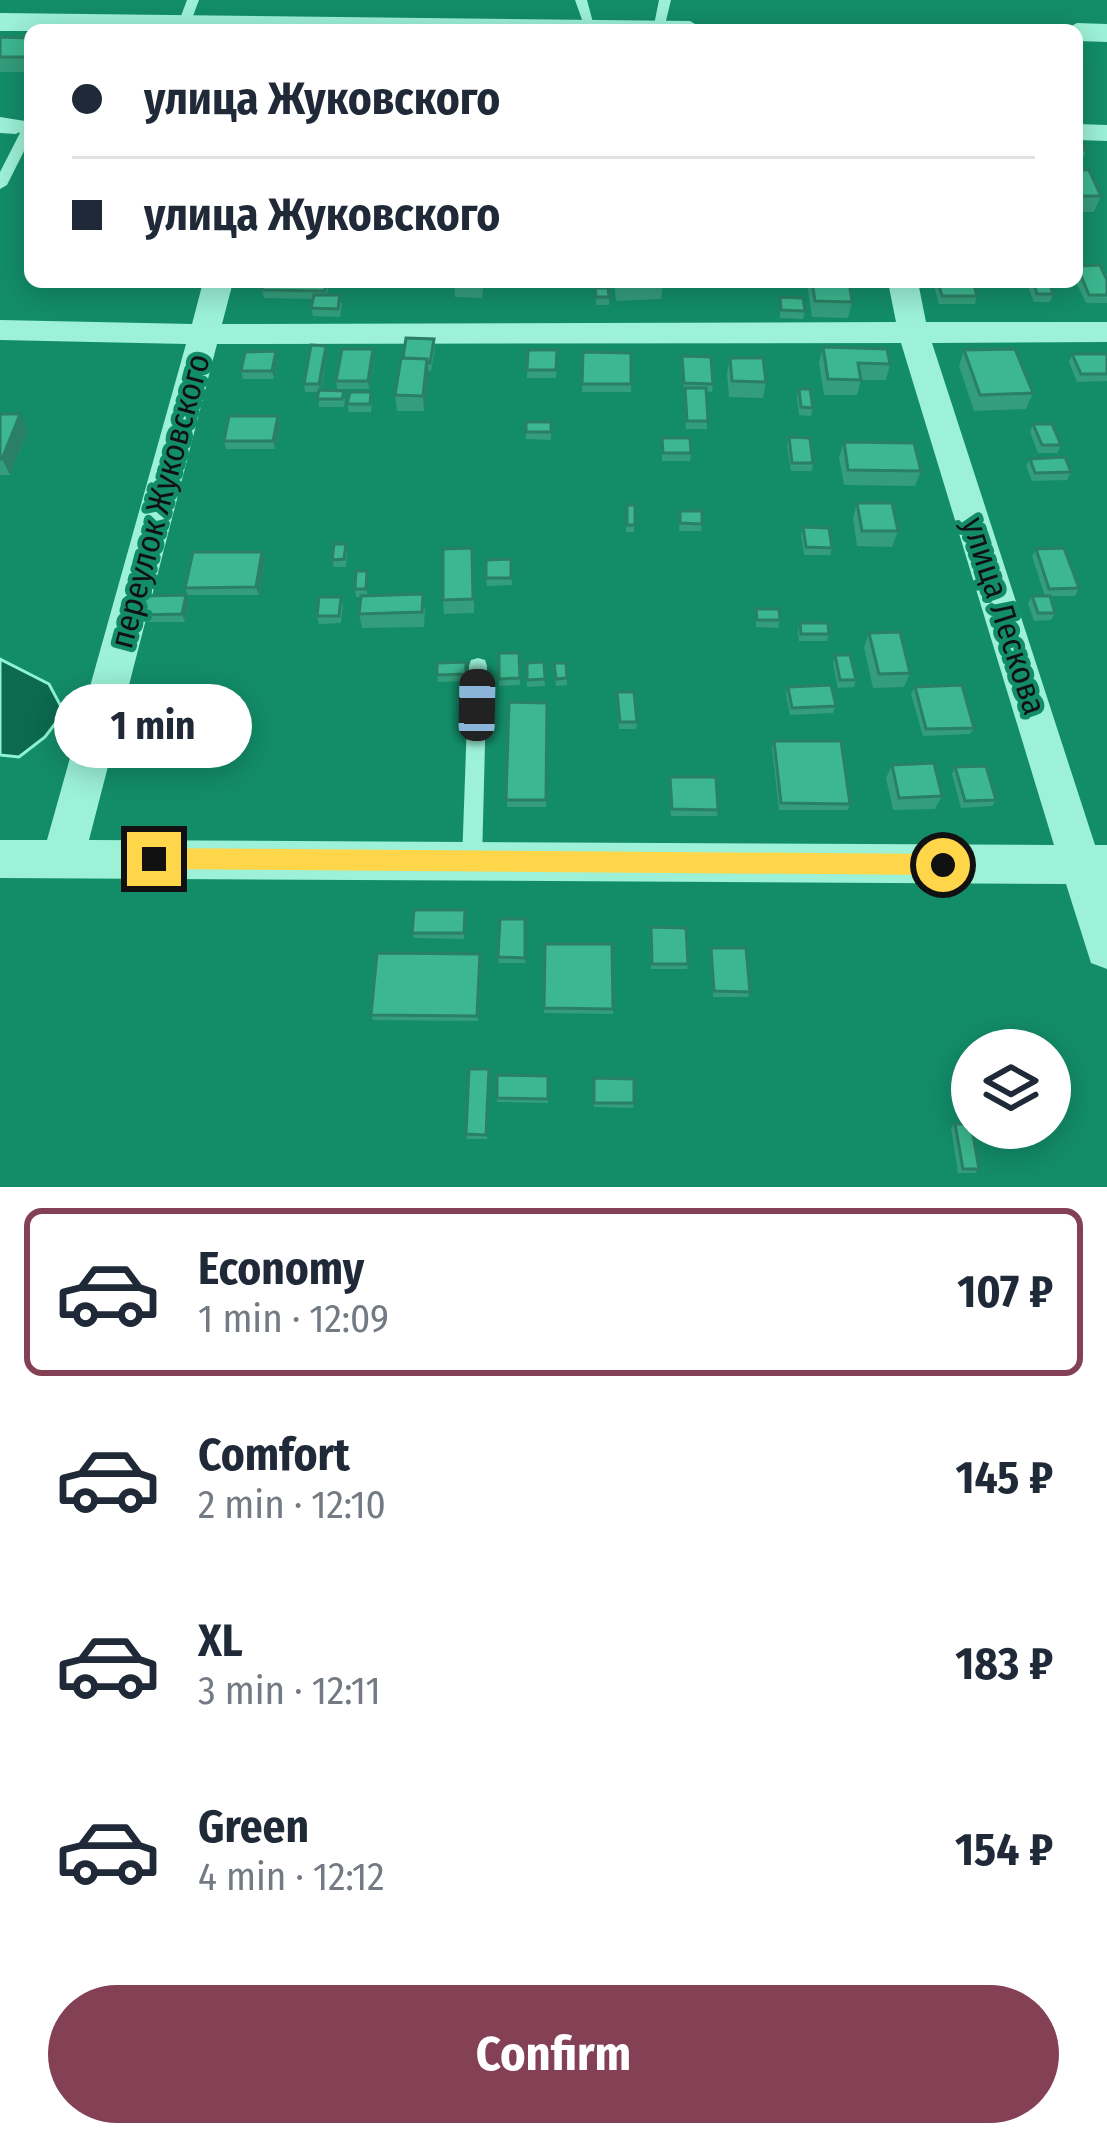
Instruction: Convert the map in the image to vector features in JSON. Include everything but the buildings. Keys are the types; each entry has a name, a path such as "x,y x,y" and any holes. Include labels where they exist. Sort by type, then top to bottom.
{"street":[{"path":"0,22 189,12 261,24"},
{"path":"371,24 586,14 634,24"},
{"name":"переулок Жуковского","path":"63,858 216,288"},
{"name":"улица Лескова","path":"904,288 914,335 1095,865 1107,949"},
{"path":"0,330 205,334 1107,332"},
{"path":"0,859 1095,865"}],"lane":[{"path":"0,185 24,135"},
{"path":"472,861 478,667"}],"shaded area":[{"path":"0,659 49,684 64,712 45,737 19,757 0,755"}],"route":[{"path":"154,859 943,865"}]}
